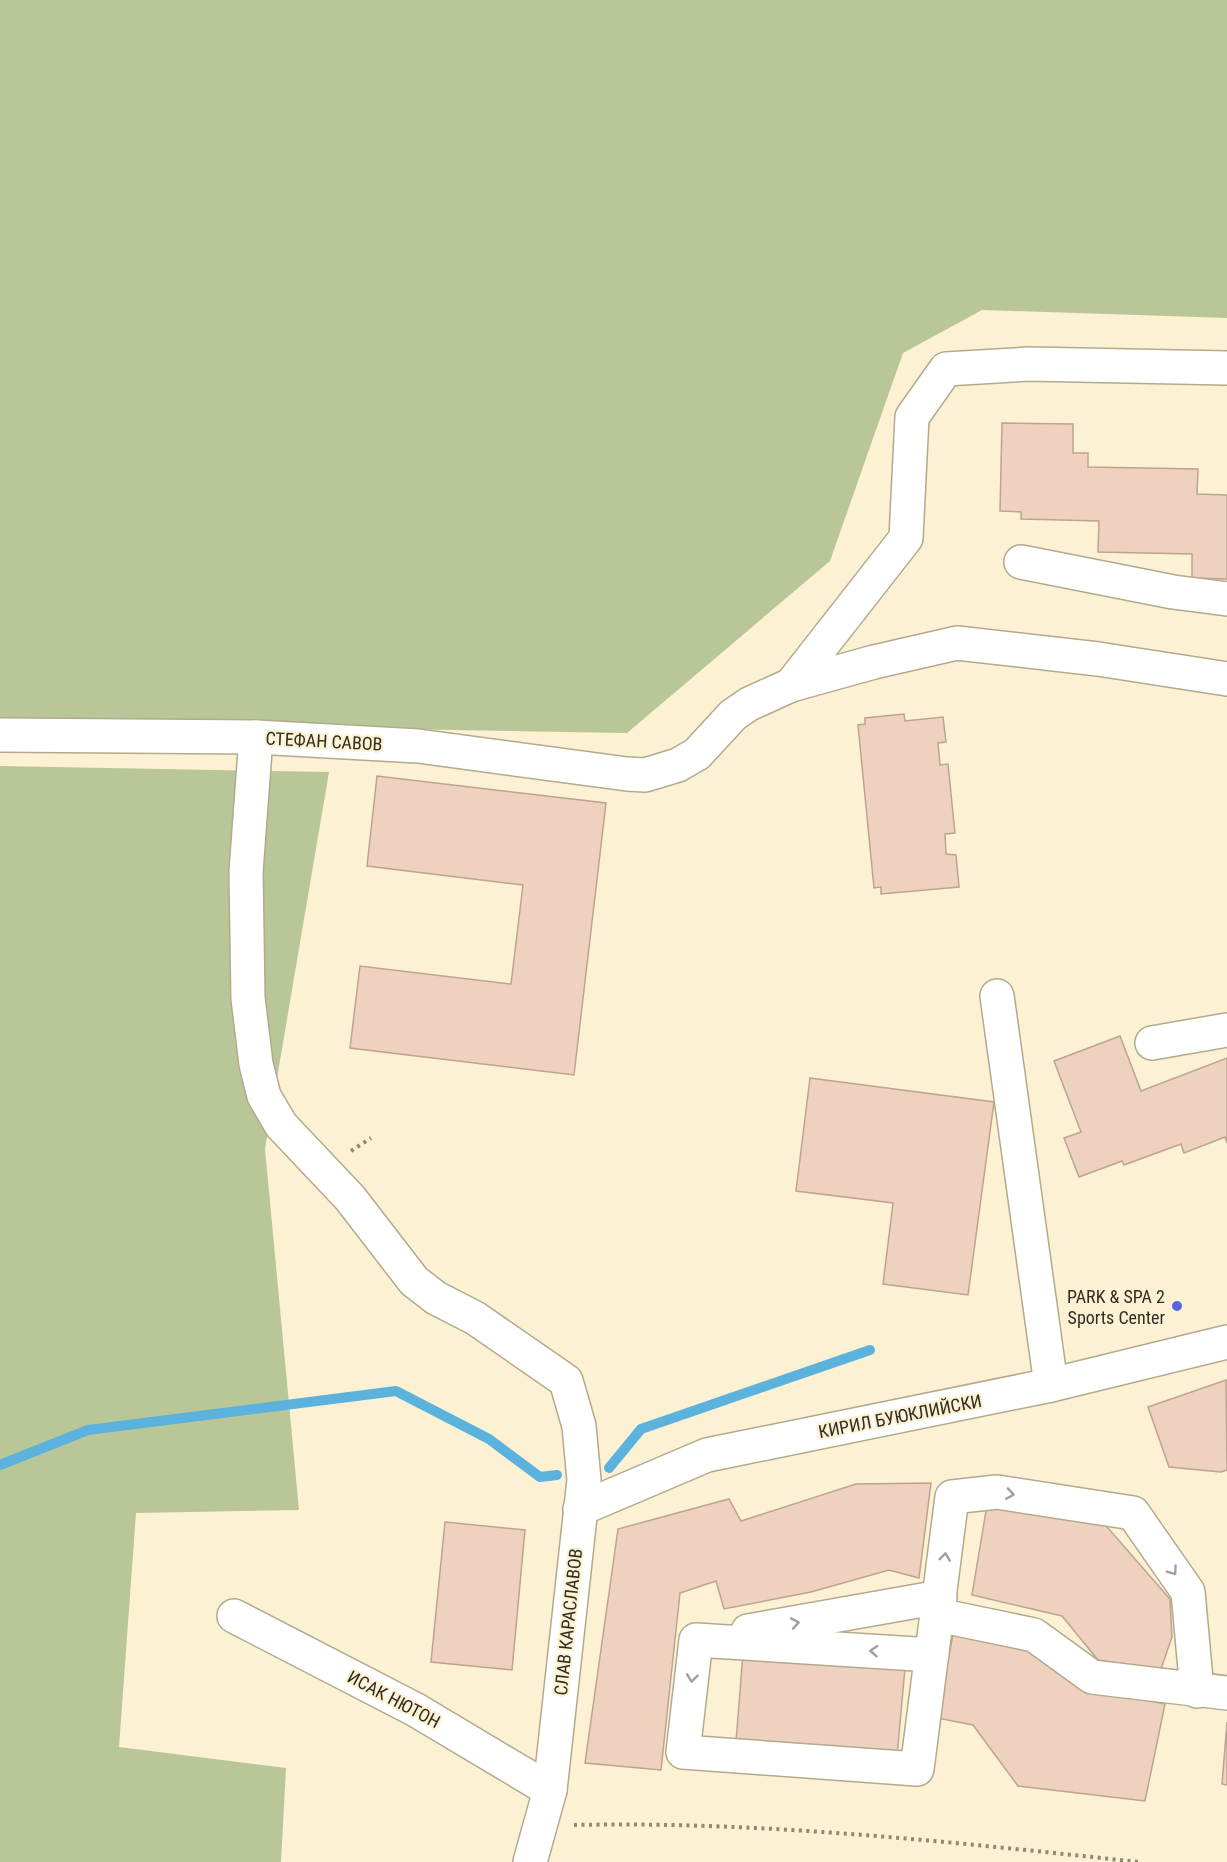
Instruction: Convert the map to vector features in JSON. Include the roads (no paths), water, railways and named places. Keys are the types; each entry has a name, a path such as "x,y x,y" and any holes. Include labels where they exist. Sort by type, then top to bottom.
{"street":[{"path":"791,685 906,538 912,417 946,369 1029,364 1227,368"},
{"path":"1021,562 1173,592 1227,599"},
{"path":"791,685 874,662 957,643 1098,659 1227,679"},
{"name":"СТЕФАН САВОВ","path":"0,735 256,737 418,746 645,775 678,765 697,754 733,715 748,704 791,685"},
{"name":"СЛАВ КАРАСЛАВОВ","path":"256,737 246,872 248,998 256,1064 264,1096 281,1125 350,1198 414,1281 436,1298 475,1318 566,1381 579,1426 584,1480 550,1790 530,1862"},
{"path":"998,996 1051,1385"},
{"path":"1152,1043 1227,1030"},
{"name":"КИРИЛ БУЮКЛИЙСКИ","path":"580,1509 707,1455 1051,1385 1227,1342"},
{"path":"696,1640 683,1752 917,1769 939,1606 952,1497 997,1492 1133,1513 1188,1592 1212,1692 1092,1677 1034,1635 939,1606 696,1640"},
{"name":"ИСАК НЮТОН","path":"234,1616 416,1710 550,1790"},
{"path":"696,1640 932,1655"}],"waterway":[{"path":"609,1468 641,1429 870,1350"},
{"path":"0,1465 88,1430 396,1391 489,1439 540,1477 557,1475"}],"place":[{"name":"PARK & SPA 2 Sports Center","path":"1177,1306"}]}
